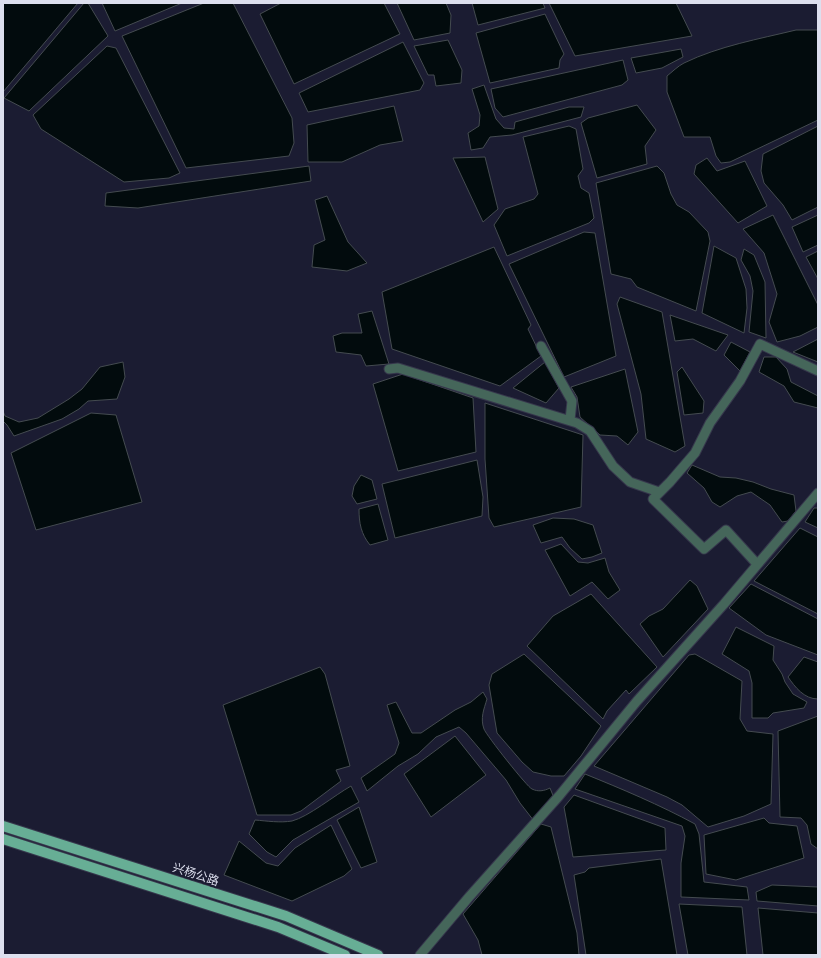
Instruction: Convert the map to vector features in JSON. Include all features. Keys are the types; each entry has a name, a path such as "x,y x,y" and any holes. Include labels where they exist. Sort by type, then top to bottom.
{"main road":[{"name":"兴杨公路","path":"3,826 286,916 378,955"},
{"path":"3,839 278,927 345,955"}],"street":[{"path":"757,564 726,530 704,549 652,499 694,453 710,423 740,381 760,344 818,371"},
{"path":"541,346 572,400 570,420"},
{"path":"389,369 398,368 577,422 590,431 612,466 630,482 660,492"},
{"path":"420,955 469,897 559,796 637,701 818,493"}],"shaded area":[{"path":"3,3 78,3 3,92"},
{"path":"84,3 88,3 108,36 29,111 4,98"},
{"path":"102,3 182,3 115,31"},
{"path":"204,3 233,3 292,118 294,143 289,156 186,168 122,36"},
{"path":"281,3 384,3 400,34 294,84 260,14"},
{"path":"397,3 446,3 451,15 450,33 414,40"},
{"path":"472,3 543,3 545,8 478,25"},
{"path":"549,3 676,3 692,36 575,56"},
{"path":"545,14 564,54 560,60 559,68 490,83 476,33"},
{"path":"796,30 818,30 818,120 730,162 721,163 716,156 710,137 684,137 667,92 667,76 684,63 711,52"},
{"path":"448,40 462,70 461,83 436,86 434,75 428,75 414,46"},
{"path":"403,42 424,83 420,90 308,112 299,93"},
{"path":"107,46 116,48 180,173 169,178 124,182 41,129 33,115"},
{"path":"681,49 683,57 662,68 636,73 631,58"},
{"path":"623,60 628,80 622,85 503,117 495,108 491,89"},
{"path":"484,85 496,119 504,128 514,129 515,122 569,107 584,107 581,117 512,135 490,137 483,148 471,150 468,133 479,126 480,115 472,89"},
{"path":"637,105 656,130 645,146 647,164 597,178 581,123 588,118"},
{"path":"394,106 403,141 380,145 342,162 308,162 307,125"},
{"path":"569,126 576,129 583,169 578,176 581,188 589,193 594,218 589,223 507,256 494,225 505,209 534,199 538,194 523,137"},
{"path":"818,126 818,207 792,220 783,205 764,183 761,171 763,154"},
{"path":"485,157 498,209 483,222 453,158"},
{"path":"707,158 717,171 745,161 767,206 738,223 694,174 696,165"},
{"path":"309,166 311,181 138,208 105,206 106,193"},
{"path":"657,166 664,173 671,194 677,205 689,212 708,232 710,241 696,311 637,287 631,279 611,274 596,183"},
{"path":"327,196 348,242 367,263 347,271 312,267 314,245 325,240 315,200"},
{"path":"773,215 818,305 818,327 800,336 777,342 769,322 777,294 764,253 743,229"},
{"path":"818,215 818,245 803,252 792,227"},
{"path":"584,232 595,233 616,356 564,377 509,264"},
{"path":"714,246 736,258 746,289 747,308 744,333 702,313"},
{"path":"494,247 531,325 528,329 541,356 500,386 392,349 382,292"},
{"path":"744,249 754,255 765,282 766,338 749,332 753,291 750,276 741,260"},
{"path":"818,251 818,279 806,257"},
{"path":"620,297 662,312 685,446 675,452 646,439 641,394 617,304"},
{"path":"372,311 389,364 366,366 361,355 336,352 333,336 342,333 362,333 358,314"},
{"path":"670,315 728,335 716,351 693,339 675,341"},
{"path":"818,339 818,362 793,352"},
{"path":"731,342 750,352 740,371 724,355"},
{"path":"764,357 776,357 787,369 791,382 818,396 818,408 794,402 784,386 759,372"},
{"path":"123,362 125,377 117,399 88,401 79,409 62,419 14,436 3,421 3,411 5,416 19,422 38,418 82,389 100,367"},
{"path":"545,362 559,388 546,403 513,388"},
{"path":"682,367 704,401 703,413 684,415 677,372"},
{"path":"625,369 638,432 628,445 617,436 600,435 580,417 577,397 571,387"},
{"path":"403,374 473,398 476,452 398,471 373,384"},
{"path":"485,403 583,435 581,507 494,527 489,518 485,459"},
{"path":"91,413 116,415 142,502 36,530 11,453"},
{"path":"477,460 483,497 482,516 395,538 382,484"},
{"path":"692,465 720,477 736,478 753,482 771,489 794,495 796,511 788,521 782,522 770,505 751,492 737,496 720,507 712,502 704,488 687,473"},
{"path":"361,475 372,480 377,499 357,504 352,496 354,486"},
{"path":"378,504 388,540 370,545 364,537 361,528 359,509"},
{"path":"814,508 818,508 818,528 805,522"},
{"path":"553,518 574,519 593,525 602,553 582,559 570,548 562,537 541,543 533,525"},
{"path":"800,528 818,537 818,614 754,581"},
{"path":"561,544 578,562 588,563 605,558 609,572 620,590 608,599 592,582 570,596 545,550"},
{"path":"690,580 697,586 708,609 663,657 640,624 649,616 663,609"},
{"path":"751,584 818,619 818,655 766,635 729,608"},
{"path":"591,594 657,667 629,694 626,690 607,711 603,719 527,646 553,616"},
{"path":"736,627 774,646 773,660 793,694 807,702 804,708 773,713 768,718 752,718 752,683 749,671 722,654"},
{"path":"524,654 601,726 581,756 564,776 551,776 533,772 522,762 497,733 489,685 492,674"},
{"path":"695,654 742,681 740,719 747,731 773,734 771,804 744,816 708,827 682,805 667,797 594,766 689,655"},
{"path":"804,657 818,662 818,699 804,695 788,677"},
{"path":"320,667 325,674 350,766 336,770 341,781 301,811 291,815 257,815 223,705"},
{"path":"483,692 487,699 482,717 486,733 507,761 532,789 539,791 550,788 554,798 534,821 520,803 506,780 466,733 459,727 436,737 418,754 398,766 367,791 361,778 395,754 399,743 387,705 396,702 412,733 421,733 455,710 471,702"},
{"path":"818,716 818,849 811,844 807,825 801,818 780,817 778,731"},
{"path":"455,736 486,775 431,817 404,774"},
{"path":"585,774 668,810 695,824 699,834 704,882 747,887 749,900 681,897 681,863 685,836 682,826 575,789"},
{"path":"351,786 359,802 293,840 276,857 267,852 249,834 255,820 283,822 298,819"},
{"path":"574,795 665,828 666,850 573,857 564,807"},
{"path":"359,807 377,862 361,868 337,820"},
{"path":"764,818 769,823 797,826 804,858 736,880 706,874 704,835"},
{"path":"541,824 551,827 577,933 579,955 482,955 478,940 463,914"},
{"path":"331,825 352,869 344,876 292,901 224,875 239,841 266,863 278,866 295,848"},
{"path":"661,859 677,955 586,955 574,875 585,872 589,868"},
{"path":"772,885 818,887 818,906 757,901 756,892"},
{"path":"679,904 742,907 747,955 688,955"},
{"path":"758,908 818,913 818,955 763,955"}]}
